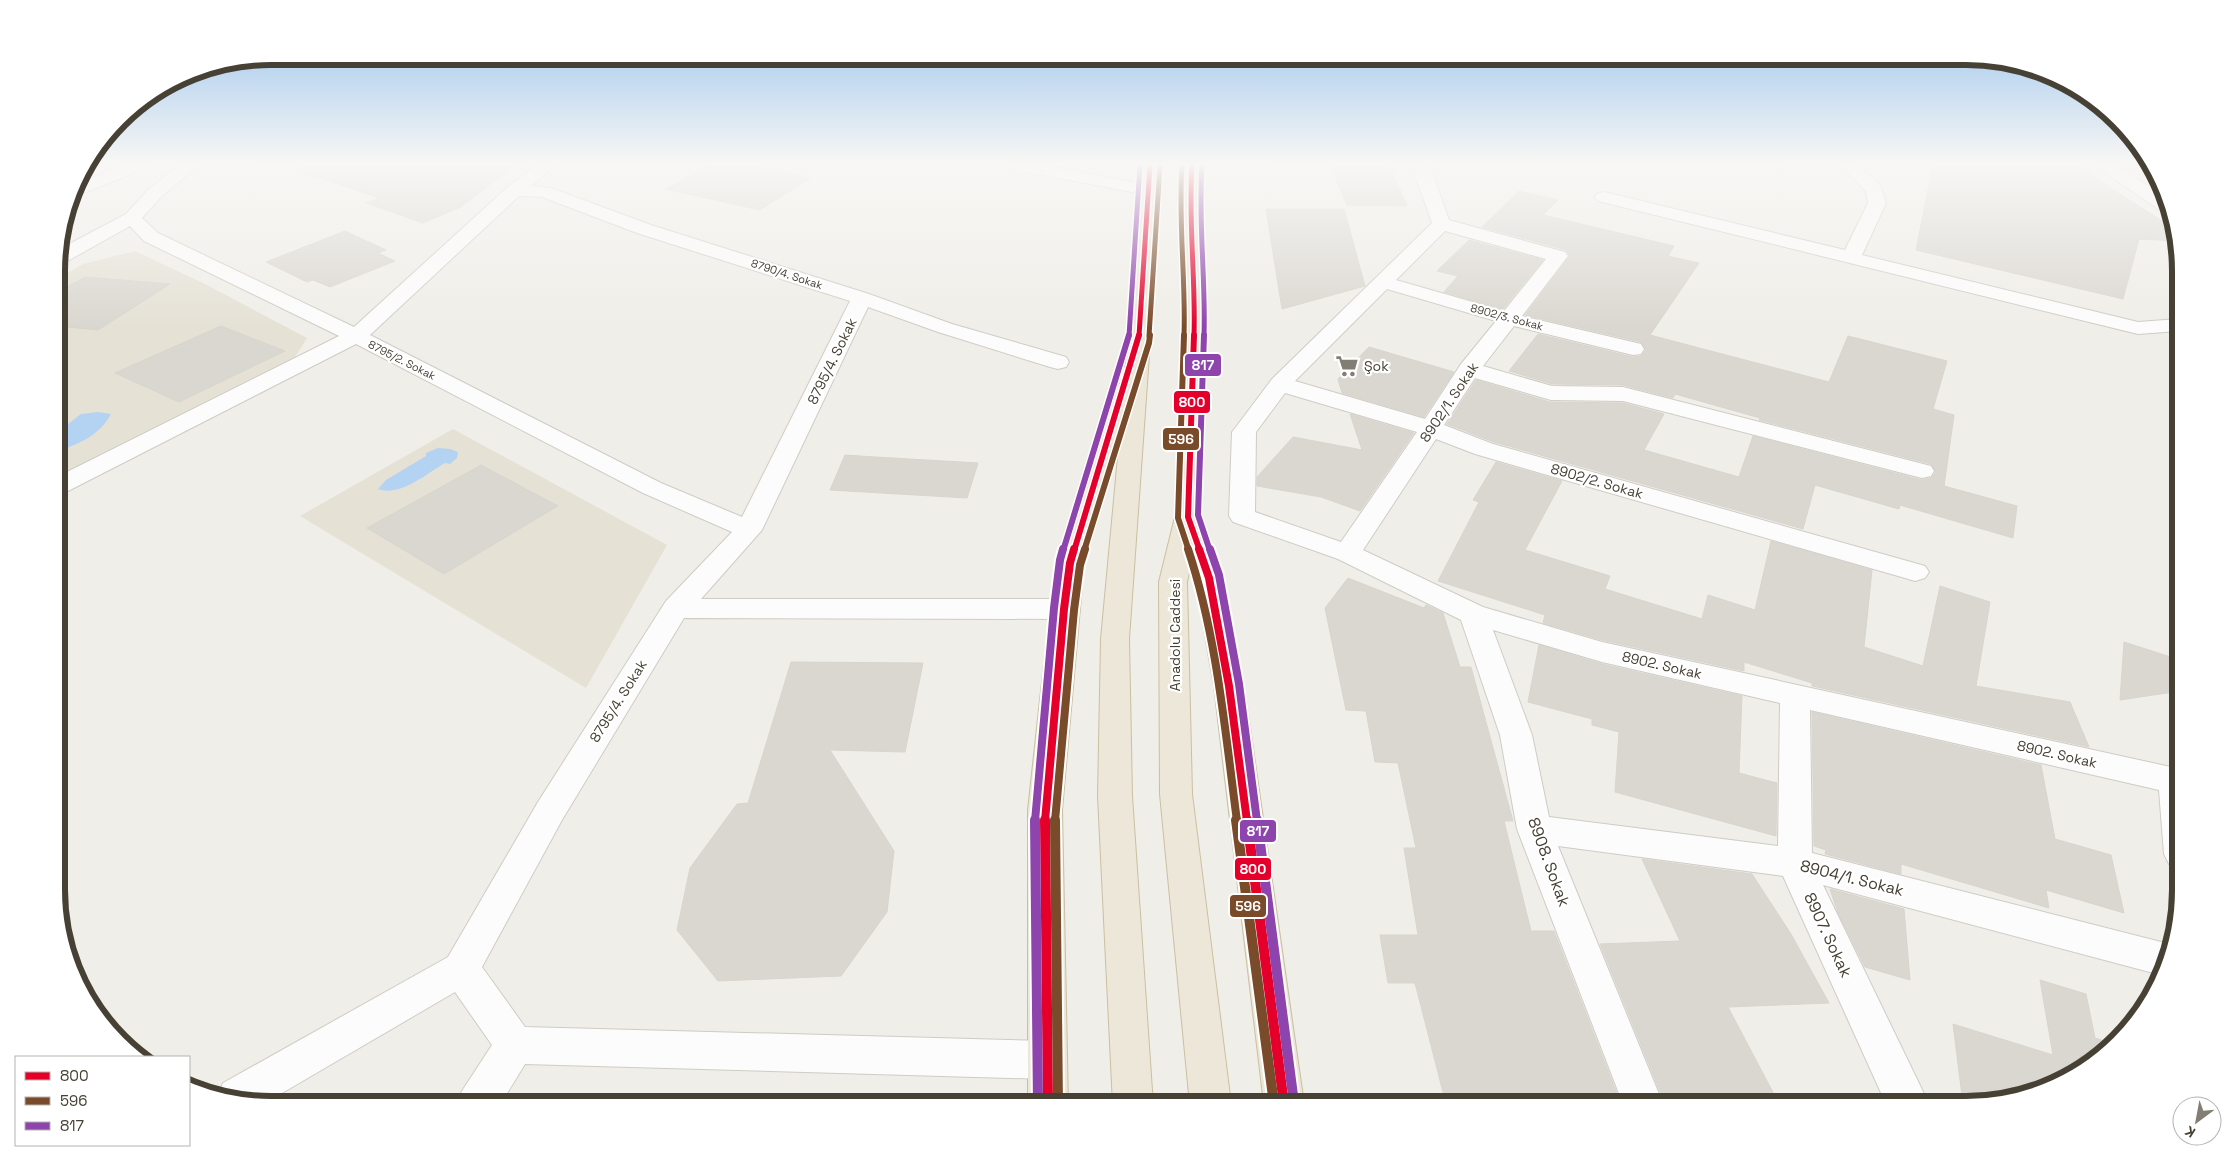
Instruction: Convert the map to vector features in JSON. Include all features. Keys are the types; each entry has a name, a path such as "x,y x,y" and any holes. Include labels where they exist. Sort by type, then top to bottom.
{"highway":[{"path":"1133,1096 1115,796 1114,639 1139,341 1146,219"},
{"name":"Anadolu Caddesi","path":"1191,219 1196,308 1188,517 1173,582 1176,794 1210,1096"},
{"path":"1048,1096 1044,810 1058,685 1064,609 1070,563 1139,341"},
{"path":"1188,517 1209,578 1229,686 1283,1096"}],"street":[{"path":"66,254 130,219"},
{"name":"8795/2. Sokak","path":"133,219 151,237 356,336 652,488 749,530"},
{"path":"65,483 356,336 483,219"},
{"name":"8790/4. Sokak","path":"618,219 862,298 945,328 1058,362"},
{"path":"1280,384 1441,224 1439,219"},
{"path":"1694,219 2138,328 2172,326"},
{"path":"1851,258 1869,219"},
{"name":"8902/1. Sokak","path":"1347,553 1469,369 1558,256 1441,224"},
{"name":"8902/3. Sokak","path":"1383,282 1510,319 1633,349"},
{"name":"8795/4. Sokak","path":"461,969 550,811 676,608 749,530 862,298"},
{"path":"1469,369 1551,393 1623,394 1922,470"},
{"name":"8902/2. Sokak","path":"1280,384 1430,428 1484,449 1915,572"},
{"name":"8902. Sokak","path":"1280,384 1244,432 1242,516 1347,553 1473,614 1602,652 2172,781"},
{"path":"676,608 1064,609"},
{"name":"8908. Sokak","path":"1473,614 1516,735 1534,829 1640,1096"},
{"name":"8907. Sokak","path":"1795,695 1795,863 1904,1096"},
{"name":"8904/1. Sokak","path":"1534,829 1795,863 2160,959"},
{"path":"243,1094 461,969 515,1045"},
{"path":"515,1045 1047,1060"},
{"path":"482,1096 515,1045"}],"shaded area":[{"path":"135,251 207,285 307,338 292,362 65,475 65,274 83,264"},
{"path":"453,429 667,545 586,688 300,516"}],"water":[{"path":"98,412 111,414 95,433 65,449 65,426 81,414"},
{"path":"438,448 458,452 457,458 450,464 445,463 404,487 386,491 378,489 386,480 426,456 426,453"}],"building":[{"path":"412,219 432,219 423,223"},
{"path":"1268,219 1347,219 1365,286 1282,309"},
{"path":"1490,219 1561,219 1674,246 1668,256 1699,263 1650,335 1829,382 1848,336 1947,361 1933,409 1954,415 1944,486 2017,506 2013,538 1900,505 1899,509 1815,485 1803,529 1494,442 1447,424 1476,380 1550,402 1623,403 1664,414 1644,450 1739,477 1753,436 1922,480 1931,478 1936,472 1931,464 1759,420 1760,418 1675,394 1673,398 1623,385 1552,384 1509,371 1538,334 1633,357 1641,356 1646,350 1641,342 1525,315 1570,256 1566,250 1482,227"},
{"path":"1922,219 2160,219 2166,223 2169,241 2139,239 2123,299 1916,250"},
{"path":"345,231 386,250 378,253 395,261 330,287 313,280 307,282 266,262"},
{"path":"1469,240 1543,260 1503,309 1444,292 1458,276 1437,271"},
{"path":"85,277 170,284 98,330 65,327 65,288"},
{"path":"221,326 285,351 179,402 115,373"},
{"path":"1369,347 1454,372 1424,417 1342,393 1338,379"},
{"path":"1350,414 1414,433 1360,511 1321,497 1257,486 1257,477 1293,437 1362,450"},
{"path":"845,455 978,463 967,498 830,490"},
{"path":"1496,462 1562,481 1525,550 1610,576 1605,589 1702,619 1708,595 1755,610 1771,541 1872,570 1864,647 1923,666 1940,586 1990,602 1976,686 2070,702 2089,747 1812,686 1812,683 1744,662 1744,671 1602,640 1543,623 1545,615 1438,581 1479,502 1473,500"},
{"path":"481,465 558,506 444,574 367,528"},
{"path":"1348,578 1424,608 1426,605 1443,613 1460,667 1471,667 1513,821 1504,821 1531,931 1554,931 1618,1096 1444,1096 1415,983 1388,983 1380,935 1418,935 1404,848 1416,848 1398,763 1375,762 1366,711 1346,710 1325,608"},
{"path":"2124,642 2172,657 2172,692 2120,700"},
{"path":"1539,645 1602,664 1742,696 1739,773 1777,783 1776,836 1615,792 1619,732 1592,725 1592,719 1528,702"},
{"path":"791,662 923,663 905,752 830,750 894,851 887,912 841,976 718,981 677,930 690,868 737,804 748,803"},
{"path":"1812,712 2041,765 2055,839 2111,855 2124,913 2046,890 2049,908 1901,864 1901,874 1825,854 1826,850 1814,846"},
{"path":"1642,859 1752,874 1791,934 1829,1003 1728,1007 1775,1096 1662,1096 1600,944 1680,941"},
{"path":"1830,889 1904,909 1910,980 1865,967 1838,913"},
{"path":"2040,980 2086,994 2095,1038 2106,1041 2057,1075 2032,1085 2006,1092 1979,1096 1962,1096 1953,1024 2053,1055"}],"transit line":[{"name":"817","path":"1038,1096 1035,810 1054,608 1060,560 1129,339 1137,219"},
{"name":"800","path":"1048,1096 1045,810 1064,609 1070,563 1139,341 1147,219"},
{"name":"596","path":"1058,1096 1055,810 1074,610 1080,565 1149,343 1157,219"},
{"name":"596","path":"1181,219 1185,308 1178,518 1199,581 1219,688 1273,1096"},
{"name":"800","path":"1191,219 1195,308 1188,517 1209,578 1229,686 1283,1096"},
{"name":"817","path":"1201,219 1205,308 1198,515 1219,575 1239,684 1293,1096"}],"place":[{"name":"Şok","path":"1347,366"}]}
